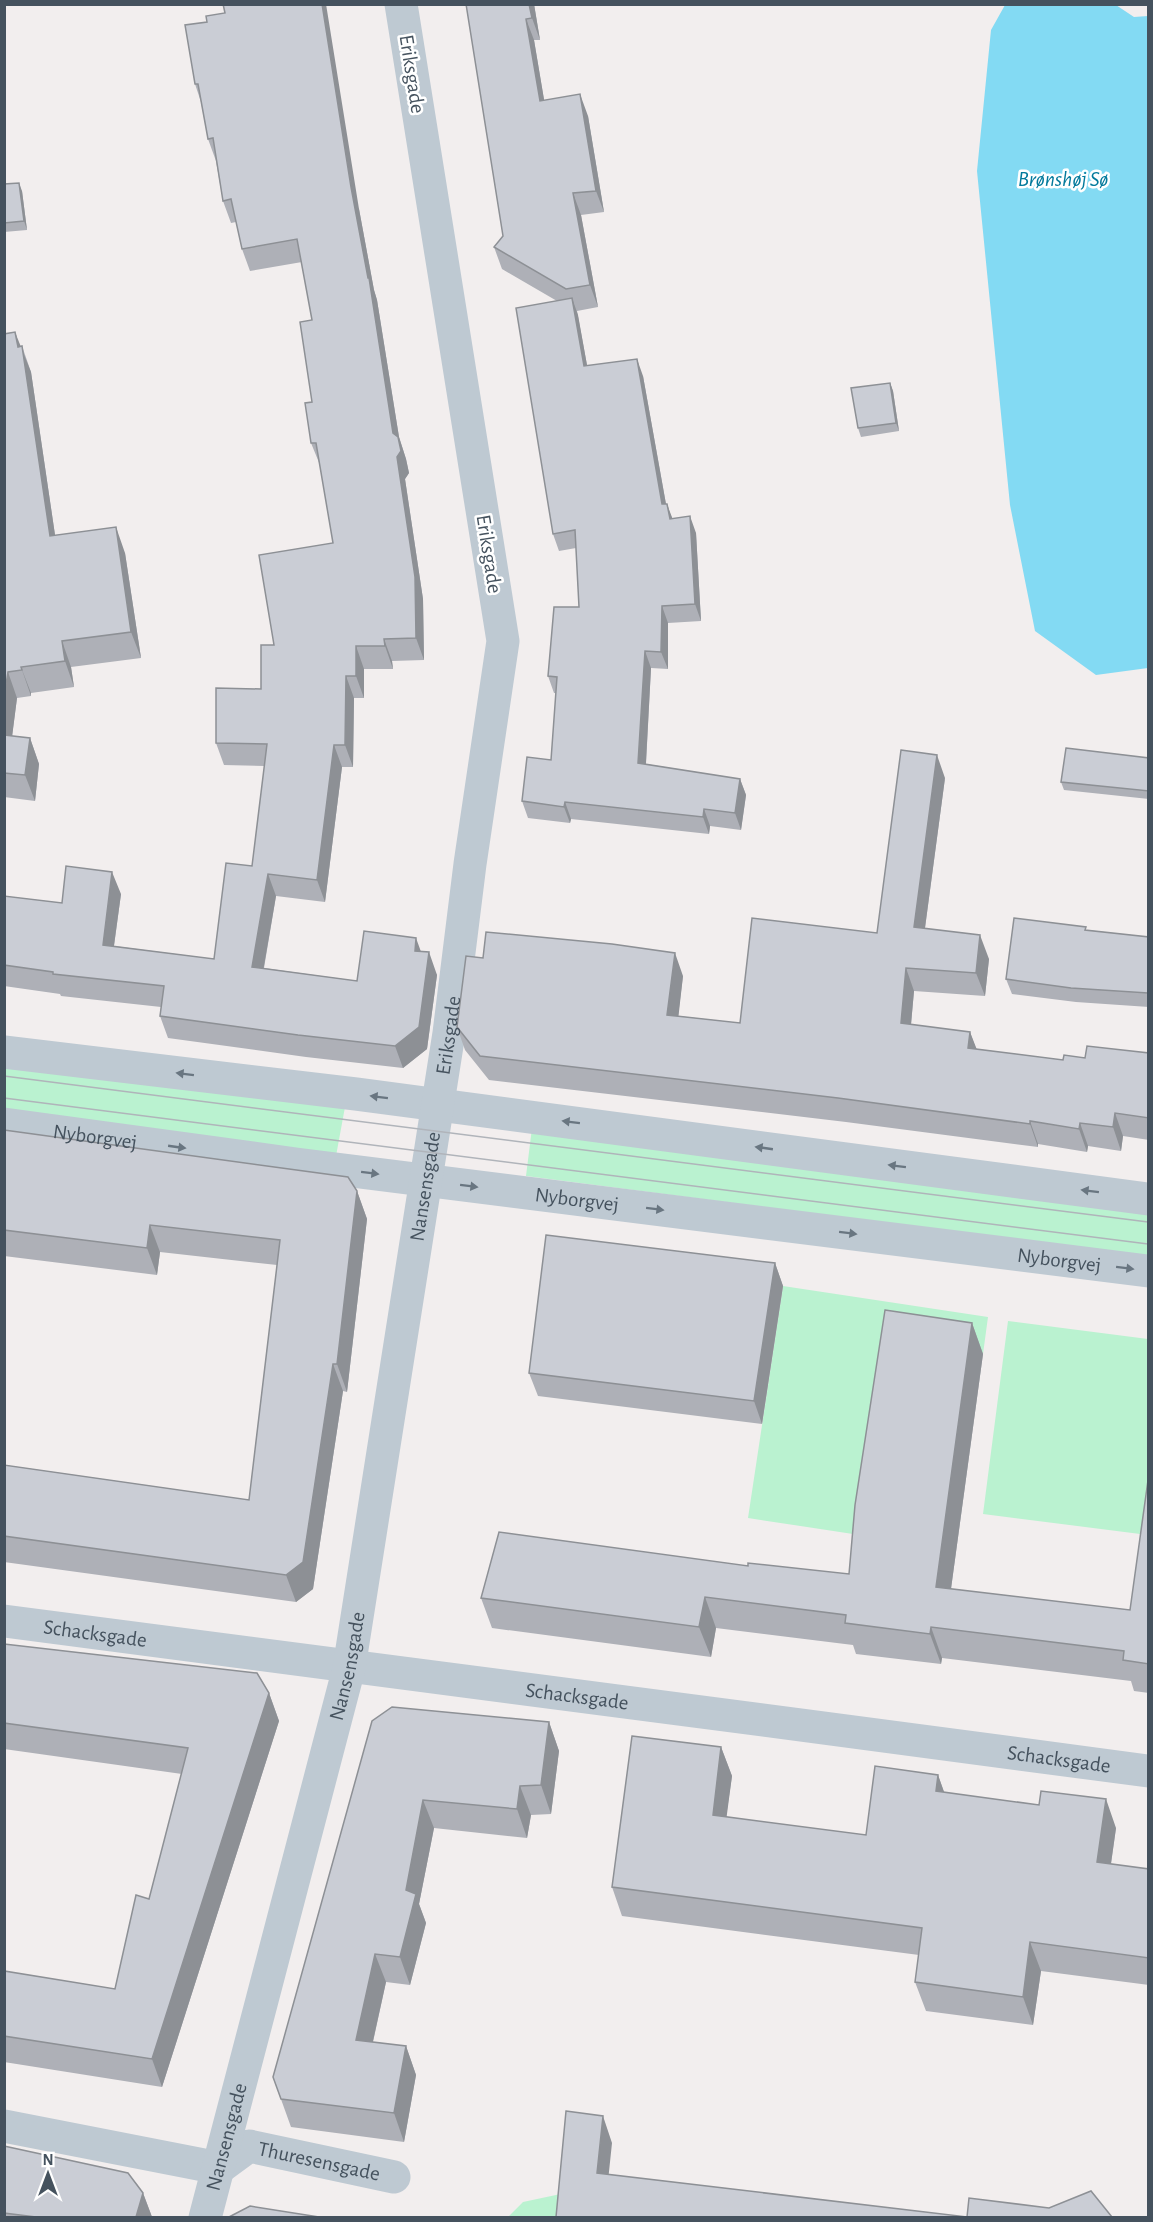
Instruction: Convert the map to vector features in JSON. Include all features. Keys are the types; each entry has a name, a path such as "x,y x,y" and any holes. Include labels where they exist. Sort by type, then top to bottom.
{"street":[{"name":"Eriksgade","path":"401,4 503,641 437,1104"},
{"path":"4,1052 437,1104 1149,1199"},
{"name":"Nansensgade","path":"205,2217 349,1668 437,1104"},
{"name":"Nyborgvej","path":"4,1124 425,1180 1149,1271"},
{"name":"Schacksgade","path":"4,1621 1149,1771"},
{"path":"4,2126 219,2168"},
{"name":"Thuresensgade","path":"219,2168 249,2146 394,2177"}],"green space":[{"path":"5,1063 345,1107 336,1156 5,1113"},
{"path":"532,1128 1148,1208 1148,1257 526,1176"},
{"path":"783,1286 988,1317 983,1354 866,1536 748,1518"},
{"path":"1008,1321 1148,1339 1148,1535 983,1514"},
{"path":"570,2192 568,2217 507,2218 523,2202"}],"water":[{"name":"Brønshøj Sø","path":"1005,5 1116,5 1134,17 1148,16 1148,668 1096,675 1035,631 1010,505 977,171 991,30"}],"building":[{"path":"223,4 322,4 393,433 398,437 401,451 397,457 415,577 416,638 384,639 385,646 356,646 356,676 346,676 345,745 334,745 317,880 268,874 252,967 357,981 364,931 416,938 415,951 429,952 419,1027 395,1046 160,1016 164,986 53,974 53,972 4,965 4,896 62,903 66,866 112,872 103,945 214,959 226,863 252,866 267,744 216,743 216,688 261,689 261,645 274,645 259,555 333,543 316,443 311,443 305,403 312,402 300,322 312,320 297,239 242,249 231,199 223,201 213,138 208,139 198,84 195,84 185,25 207,22 206,16 225,13"},
{"path":"466,4 529,4 532,18 526,19 540,101 580,94 596,191 573,193 590,285 566,289 494,247 503,236"},
{"path":"19,183 24,221 4,223 4,184"},
{"path":"572,298 584,366 637,359 662,504 667,504 670,519 690,516 695,604 662,606 661,652 645,651 638,763 740,779 735,813 704,809 703,817 565,802 564,807 522,801 527,757 551,760 557,677 548,676 554,607 579,607 575,530 553,534 516,308"},
{"path":"15,332 18,347 22,346 50,536 116,527 131,632 62,641 65,661 21,667 22,670 8,672 4,697 4,334"},
{"path":"890,383 896,423 858,428 851,388"},
{"path":"4,735 30,738 25,775 4,773"},
{"path":"1066,748 1149,758 1149,791 1061,782"},
{"path":"901,750 937,755 914,927 980,935 976,973 906,968 901,1023 970,1032 968,1048 1063,1060 1064,1055 1085,1058 1087,1046 1149,1053 1149,1118 1115,1113 1113,1127 1080,1123 1079,1129 1030,1121 1030,1124 838,1098 480,1056 457,1027 466,956 483,958 486,932 612,944 675,953 667,1015 740,1023 752,918 877,933"},
{"path":"1014,918 1086,927 1085,930 1149,937 1148,993 1071,988 1006,979"},
{"path":"4,1130 348,1177 357,1191 337,1364 333,1364 303,1562 286,1575 4,1536 4,1465 249,1500 280,1240 150,1225 147,1248 4,1230"},
{"path":"546,1235 775,1263 754,1401 529,1373"},
{"path":"885,1310 972,1323 936,1587 1130,1610 1149,1473 1149,1664 1123,1660 1124,1651 931,1627 930,1634 845,1623 846,1615 705,1597 699,1627 481,1598 499,1532 748,1566 748,1563 849,1574 855,1505"},
{"path":"4,1644 257,1673 269,1693 152,2059 4,2036 4,1971 115,1989 136,1895 149,1899 188,1748 4,1723"},
{"path":"392,1707 549,1722 541,1785 520,1786 517,1809 423,1800 406,1890 416,1894 400,1957 375,1954 356,2040 406,2046 394,2113 281,2099 273,2077 372,1721"},
{"path":"632,1736 721,1747 713,1815 866,1835 875,1766 938,1775 936,1791 1039,1805 1041,1791 1106,1799 1097,1862 1149,1869 1149,1958 1030,1942 1023,1997 915,1982 922,1928 612,1887"},
{"path":"566,2111 603,2116 597,2173 967,2217 556,2217"},
{"path":"4,2146 128,2173 143,2193 136,2217 36,2217 4,2213"},
{"path":"1091,2191 1112,2217 967,2217 969,2198 1049,2208"},
{"path":"250,2206 319,2217 229,2217"}],"tram line":[{"path":"4,1076 1148,1222"},
{"path":"4,1098 1148,1244"}]}
